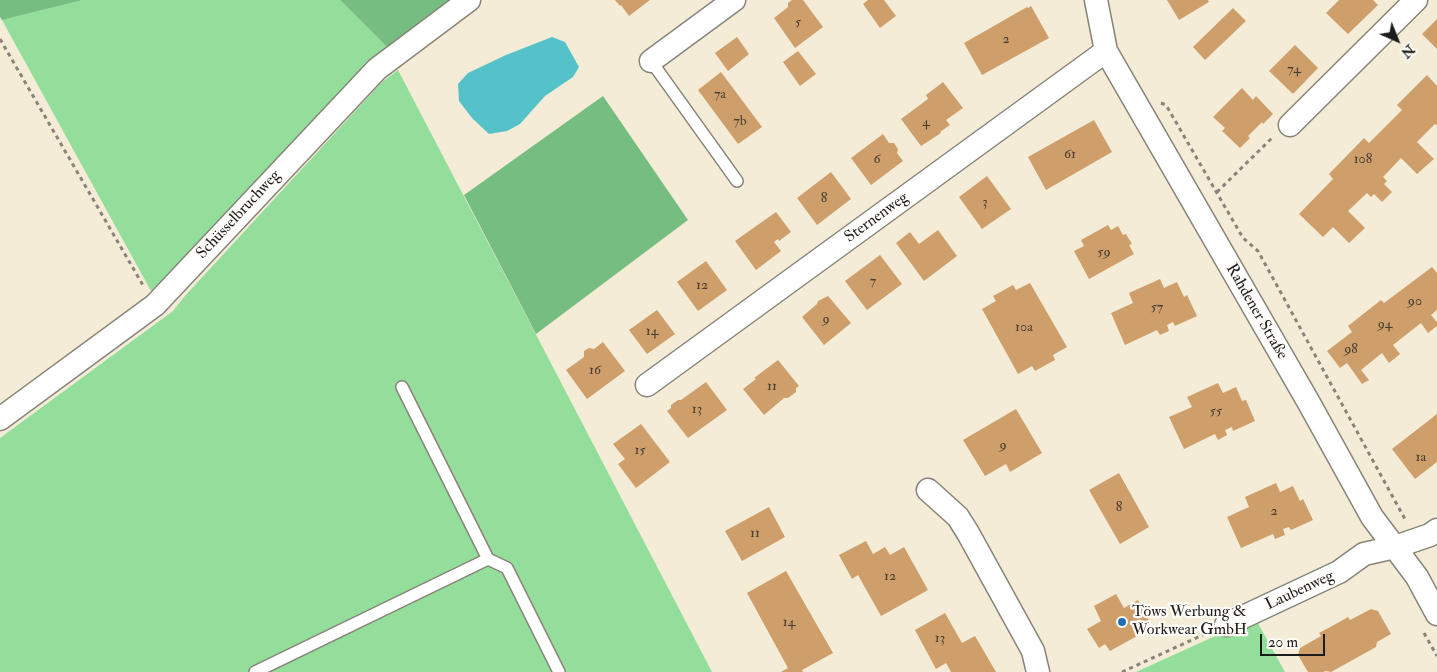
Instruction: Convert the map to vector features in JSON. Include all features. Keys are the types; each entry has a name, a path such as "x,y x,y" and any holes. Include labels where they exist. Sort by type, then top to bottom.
{"street":[{"name":"Schüsselbruchweg","path":"0,419 155,305 377,69 469,0"},
{"path":"651,61 734,0"},
{"name":"Rahdener Straße","path":"1096,0 1106,51 1310,404 1372,516 1417,577 1437,614"},
{"path":"1290,125 1416,0"},
{"name":"Sternenweg","path":"647,385 1106,51"},
{"path":"928,490 958,517 968,533 1034,651 1038,672"},
{"name":"Laubenweg","path":"1226,624 1339,572 1364,554 1417,540 1437,530"}],"lane":[{"path":"651,61 737,181"},
{"path":"402,387 488,559 507,568 559,672"},
{"path":"255,672 488,559"}],"path":[{"path":"0,39 155,305"},
{"path":"1153,101 1166,105 1243,238 1258,250 1417,540"},
{"path":"1198,209 1283,127 1290,125"},
{"path":"1122,672 1226,624"}],"green space":[{"path":"0,0 83,0 2,20 0,17"},
{"path":"83,0 340,0 392,52 373,64 151,291 2,20"},
{"path":"340,0 460,0 392,52"},
{"path":"398,70 712,672 0,672 0,438 173,311 382,82"},
{"path":"603,96 688,220 536,334 464,195"},
{"path":"1255,618 1285,672 1136,672"}],"water":[{"path":"552,37 565,42 579,67 573,77 545,96 520,124 507,131 489,134 472,118 459,101 458,84 468,73 506,55"}],"building":[{"path":"615,0 650,0 629,16"},
{"path":"792,0 803,0 823,27 795,48 774,18 788,7 788,3"},
{"path":"868,0 884,0 896,16 880,28 863,4"},
{"path":"1167,0 1208,0 1209,2 1179,20"},
{"path":"1339,0 1373,0 1378,5 1348,34 1326,13"},
{"path":"1031,6 1049,38 982,75 964,43"},
{"path":"1233,8 1246,21 1205,60 1193,47"},
{"path":"1437,19 1437,49 1422,34"},
{"path":"737,37 749,54 728,71 715,53"},
{"path":"1295,45 1318,68 1293,94 1269,71"},
{"path":"798,51 816,74 800,86 783,62"},
{"path":"721,72 762,127 738,144 698,90"},
{"path":"1427,75 1437,86 1437,125 1435,124 1417,142 1434,159 1417,174 1401,158 1383,177 1387,181 1384,184 1392,192 1382,202 1374,194 1371,197 1367,193 1348,211 1365,228 1349,243 1333,227 1323,237 1299,214 1333,179 1329,174 1364,138 1369,143 1402,110 1397,105"},
{"path":"943,82 963,108 946,120 950,125 921,146 901,119 928,99 926,95"},
{"path":"1242,88 1253,100 1256,96 1273,114 1248,136 1250,138 1240,148 1222,131 1225,128 1213,117"},
{"path":"1094,120 1112,152 1046,190 1028,157"},
{"path":"883,134 889,143 894,143 898,149 897,153 903,161 871,185 851,158"},
{"path":"831,172 851,199 817,225 797,198"},
{"path":"987,176 1011,209 982,229 959,197"},
{"path":"776,212 791,232 779,241 778,239 774,242 781,251 756,270 735,241"},
{"path":"1108,225 1111,230 1118,226 1123,235 1126,234 1132,244 1129,245 1134,254 1089,279 1074,251 1084,246 1081,240"},
{"path":"938,230 957,256 924,281 896,243 910,232 919,244"},
{"path":"880,255 902,284 867,310 845,281"},
{"path":"706,261 727,290 698,311 677,282"},
{"path":"1432,267 1437,273 1437,310 1431,315 1437,322 1437,326 1428,333 1421,323 1393,345 1400,354 1389,363 1382,353 1361,370 1369,380 1362,384 1347,363 1340,368 1327,351 1352,332 1348,326 1381,300 1384,303"},
{"path":"1160,279 1164,288 1177,282 1184,297 1187,295 1197,316 1175,326 1173,322 1167,325 1169,331 1160,335 1157,330 1125,345 1111,313 1133,303 1129,293"},
{"path":"1030,283 1067,347 1053,355 1055,360 1035,371 1032,366 1018,374 982,309 996,301 993,296 1013,285 1016,290"},
{"path":"828,296 851,323 824,345 802,317 818,301"},
{"path":"657,310 675,334 647,354 629,330"},
{"path":"603,342 625,371 587,399 566,370 584,357 584,351 589,348 594,349"},
{"path":"778,360 799,386 796,388 796,392 788,398 784,398 764,415 743,389"},
{"path":"706,382 727,410 688,438 667,411 671,408 671,405"},
{"path":"1218,383 1223,393 1236,387 1242,401 1246,400 1255,421 1233,431 1232,427 1225,430 1227,435 1218,440 1215,434 1184,449 1169,417 1192,407 1187,397"},
{"path":"1016,409 1042,453 1010,472 1006,464 985,476 963,440"},
{"path":"1437,414 1437,462 1415,479 1392,449"},
{"path":"641,424 670,462 636,488 618,464 625,459 613,444"},
{"path":"1119,473 1149,527 1120,544 1089,490"},
{"path":"1276,483 1280,492 1293,486 1300,501 1303,499 1313,520 1291,530 1289,527 1283,529 1285,535 1275,539 1273,534 1241,548 1227,517 1249,507 1245,497"},
{"path":"769,507 785,537 742,561 725,531"},
{"path":"866,541 873,554 885,547 890,555 904,547 928,590 881,616 858,575 852,579 839,555"},
{"path":"786,571 833,653 802,670 803,672 781,672 788,668 747,593"},
{"name":"Töws Werbung & Workwear GmbH","path":"1116,594 1124,608 1138,600 1149,620 1142,624 1146,631 1110,651 1105,644 1099,648 1087,629 1101,621 1094,606"},
{"path":"1371,609 1378,611 1391,634 1377,642 1376,647 1331,672 1308,672 1298,655 1300,648 1321,636 1319,633 1348,617 1350,620"},
{"path":"945,613 962,643 975,636 996,672 951,672 946,663 936,669 915,630"}],"place":[{"name":"Töws Werbung & Workwear GmbH","path":"1122,622"}]}
